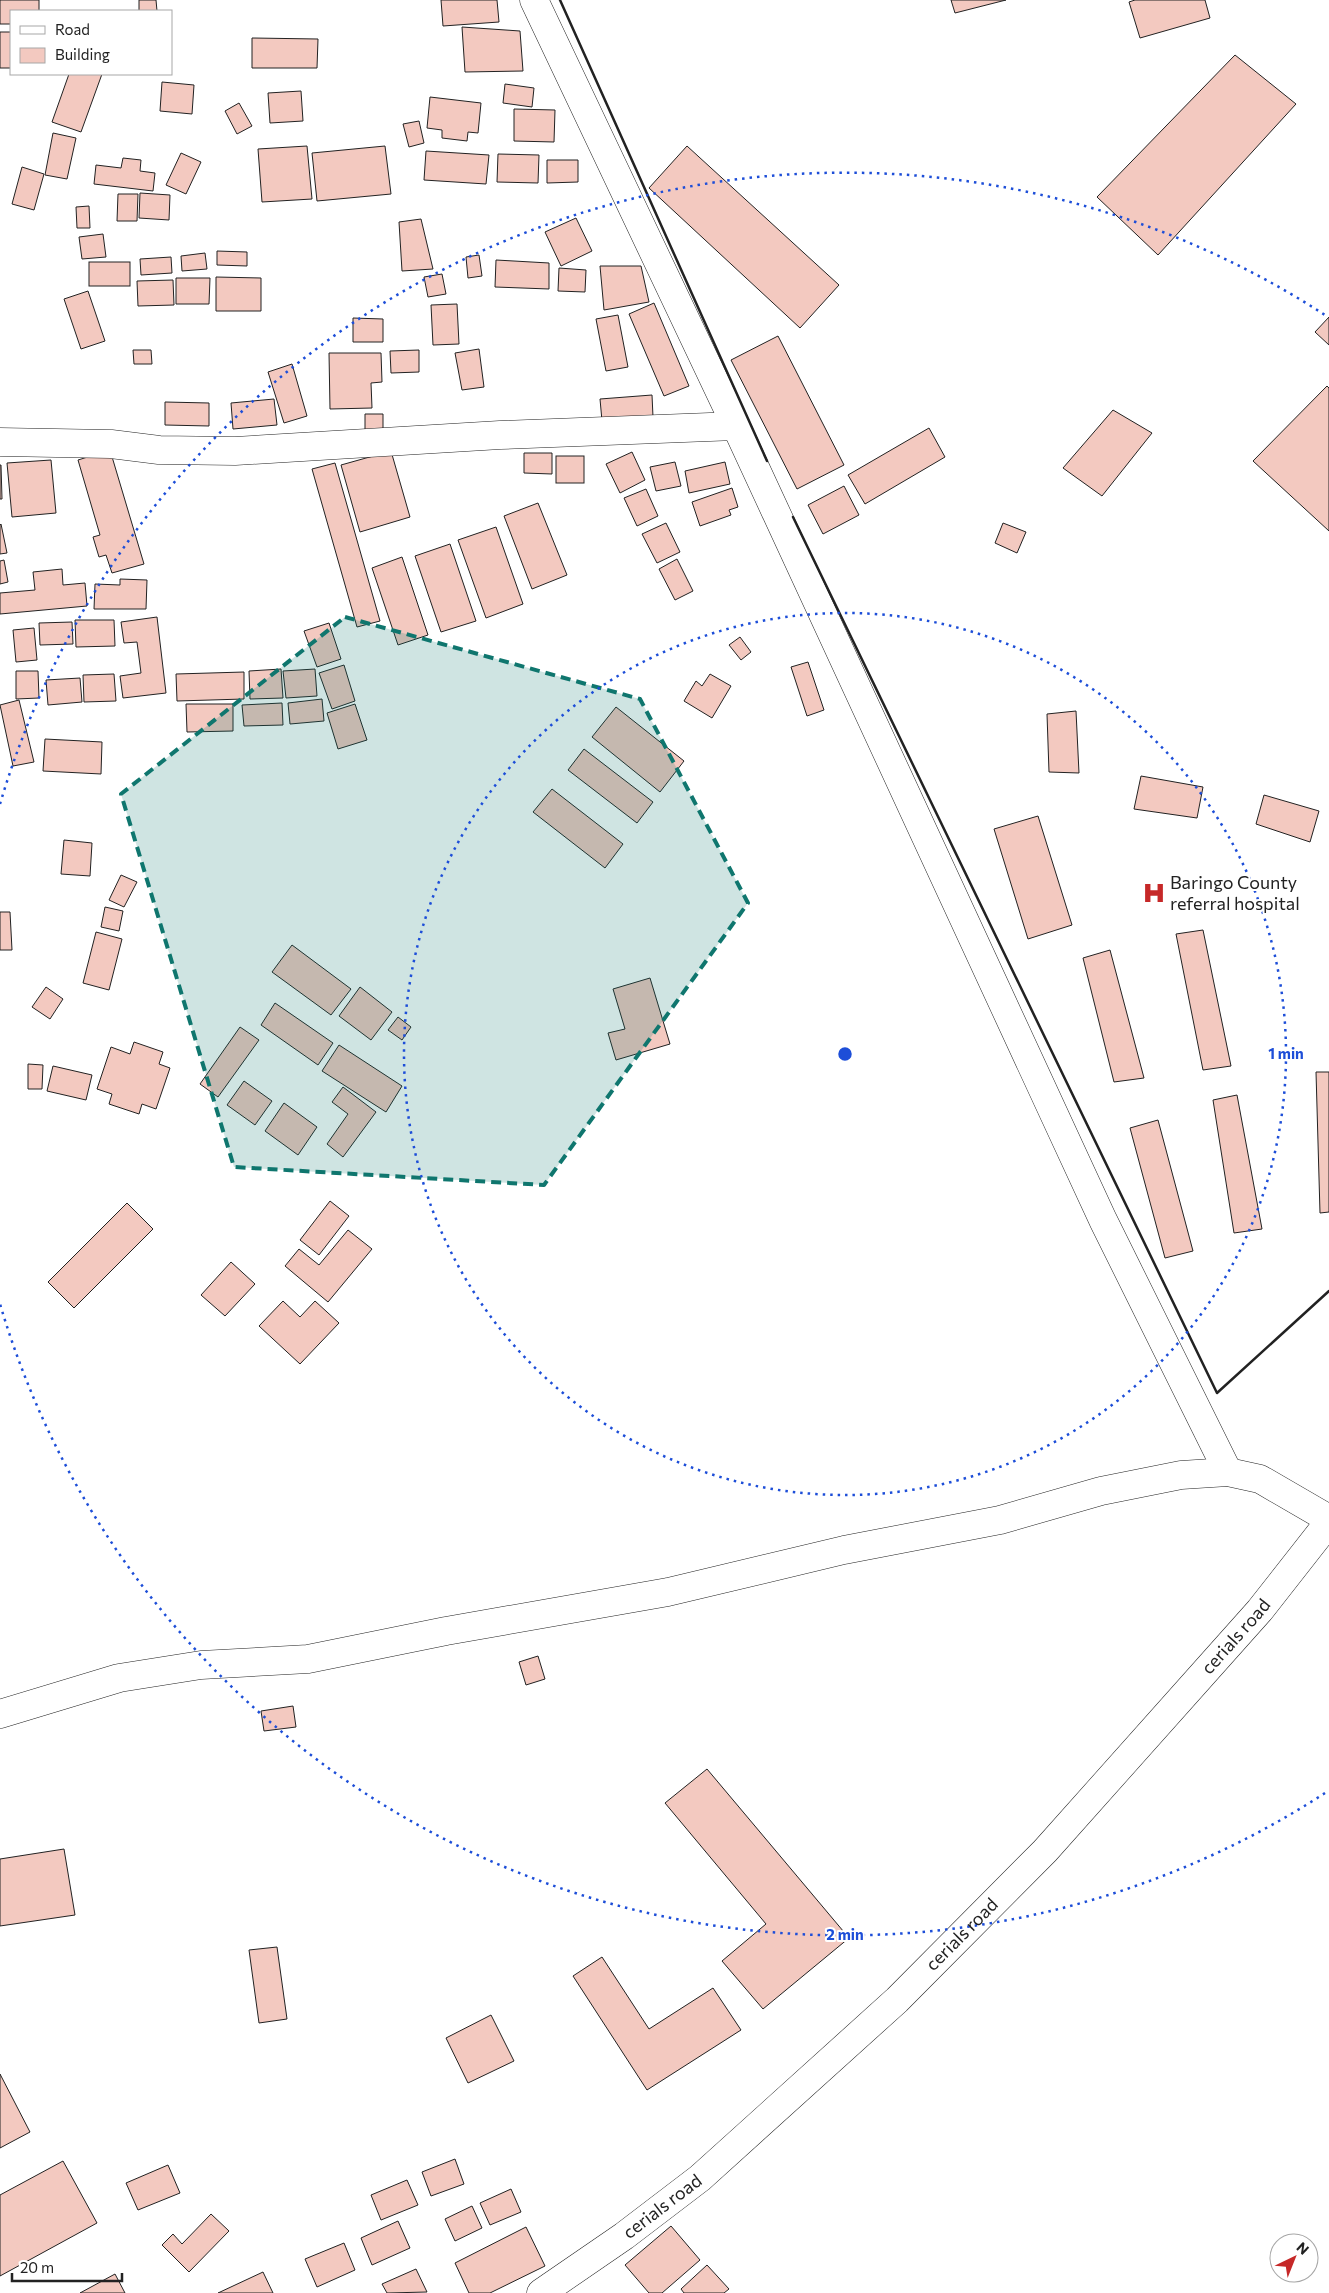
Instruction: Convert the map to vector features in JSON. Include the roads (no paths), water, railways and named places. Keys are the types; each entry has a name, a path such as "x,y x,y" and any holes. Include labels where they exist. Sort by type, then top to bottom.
{"street":[{"path":"534,0 736,426 1103,1220 1228,1472"},
{"path":"0,442 111,444 160,450 235,451 500,435 736,426"},
{"path":"0,1714 119,1678 201,1665 308,1659 446,1631 668,1592 844,1550 1000,1520 1101,1491 1181,1474 1228,1472 1260,1479 1329,1519"},
{"name":"cerials road","path":"541,2293 624,2236 700,2178 897,2000 1045,1851 1260,1610 1329,1522"}],"place":[{"name":"Baringo County referral hospital","path":"1154,893"}]}
